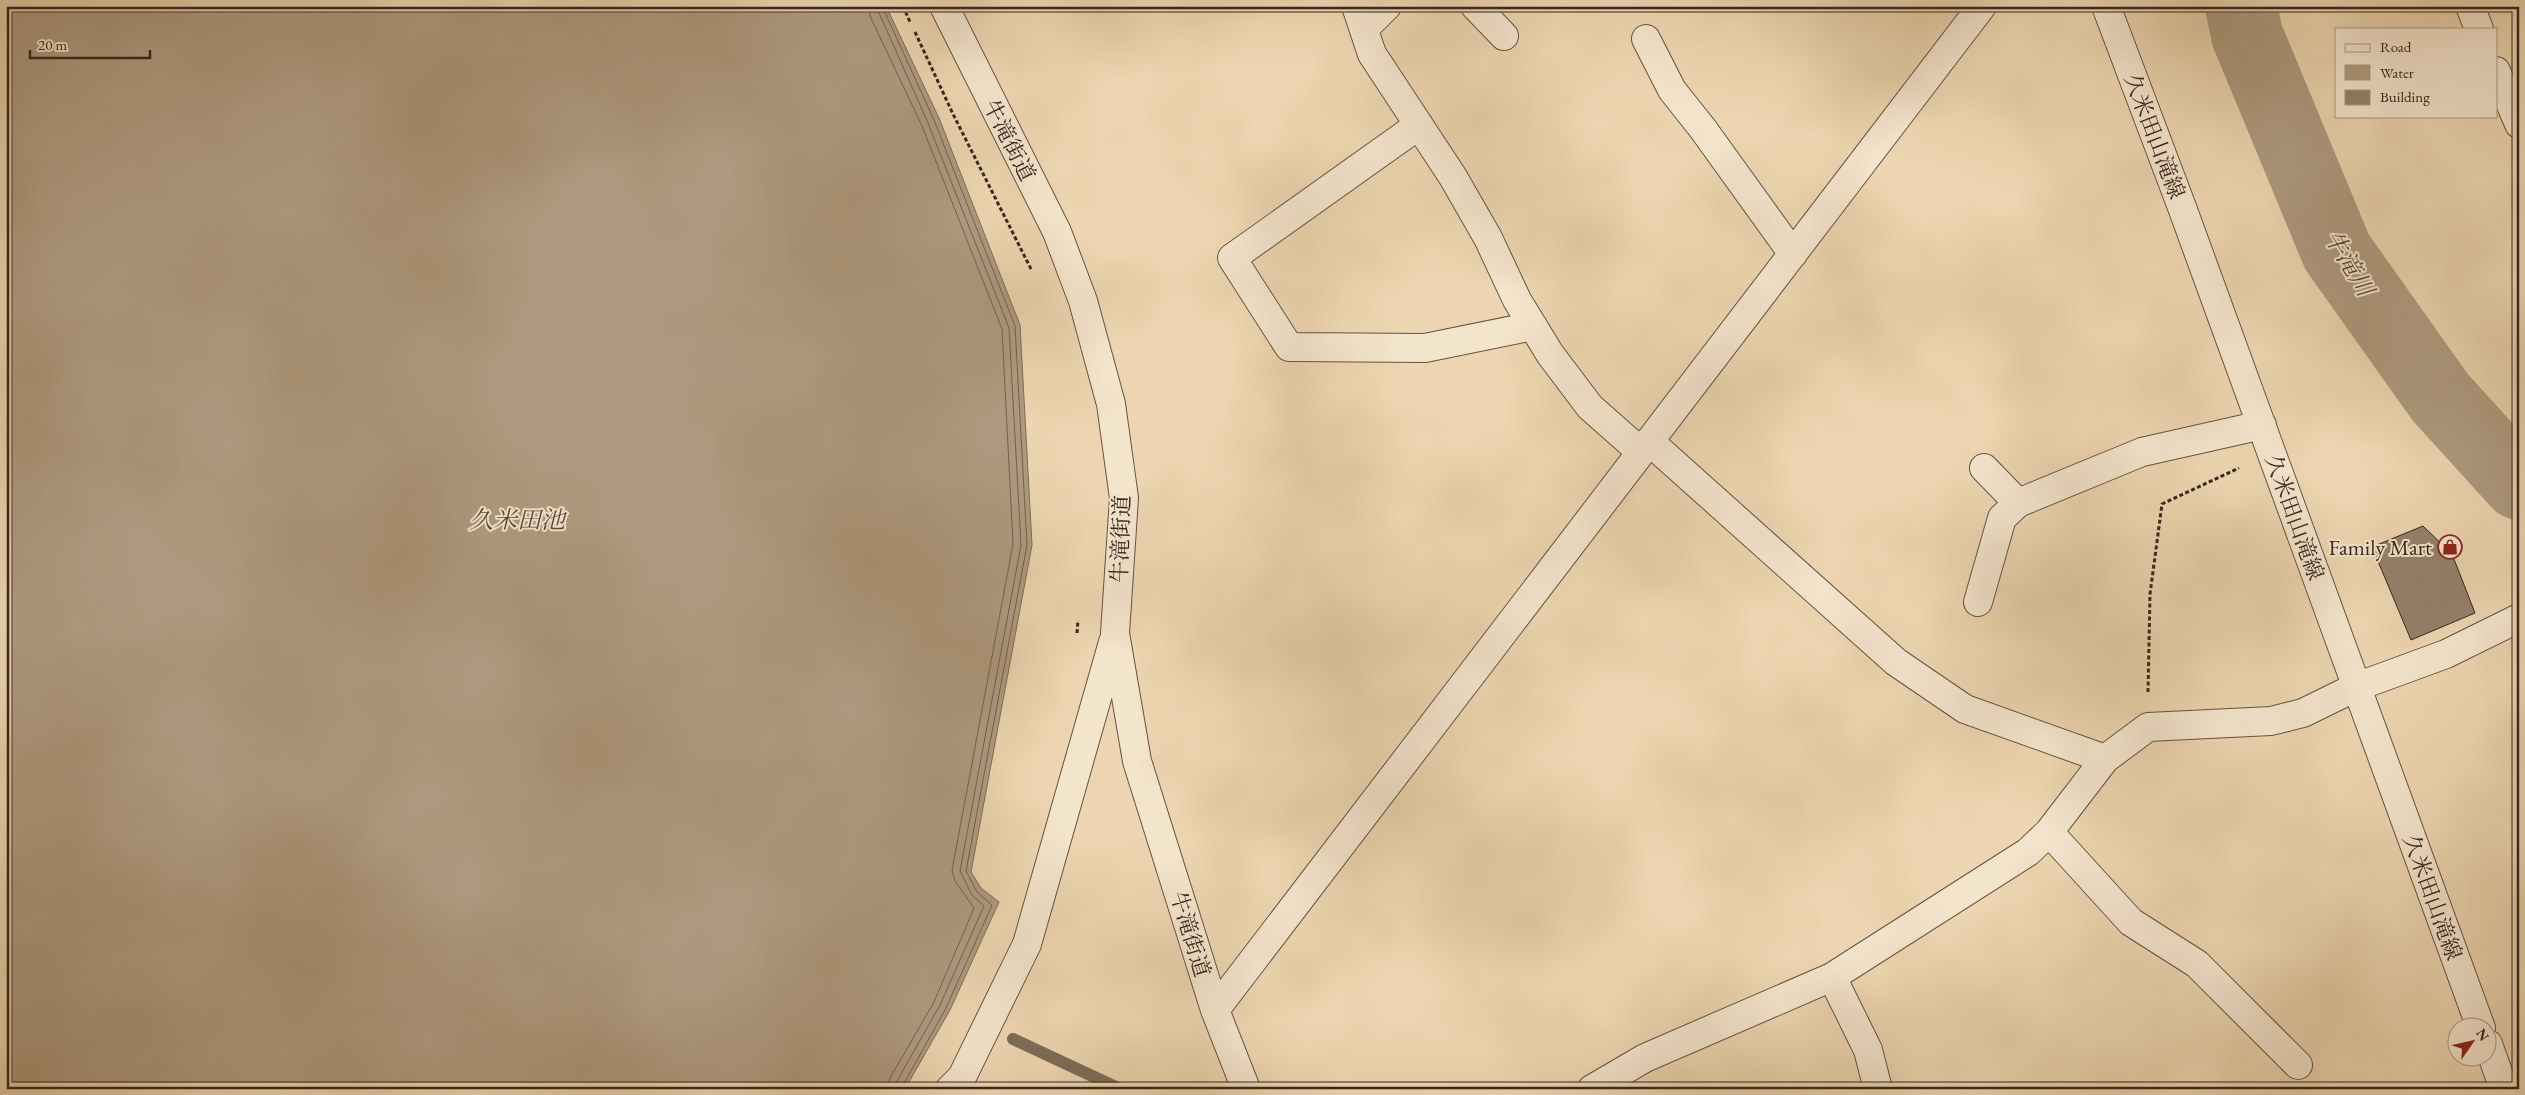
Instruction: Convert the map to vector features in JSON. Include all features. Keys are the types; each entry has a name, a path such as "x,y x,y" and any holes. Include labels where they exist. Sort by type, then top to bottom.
{"street":[{"name":"牛滝街道","path":"944,6 1057,232 1084,301 1111,404 1124,498 1115,633 1137,761 1215,1010 1246,1089"},
{"path":"1387,6 1360,18 1372,54 1419,125 1488,238 1517,300 1550,354 1590,407 1645,446 1896,662 1964,709 2105,760"},
{"path":"1475,6 1504,36"},
{"path":"1215,1010 1982,6"},
{"name":"久米田山滝線","path":"2106,6 2262,425 2477,1018"},
{"path":"2470,6 2479,28"},
{"path":"1646,39 1672,90 1703,129 1793,254"},
{"path":"2498,76 2516,110"},
{"path":"1419,125 1232,258 1290,347 1425,348 1533,326"},
{"path":"1978,602 2002,518 2018,503 2142,452 2262,425"},
{"path":"1984,468 2018,503"},
{"path":"1592,1089 1645,1058 1832,978 2028,852 2049,832 2105,760 2148,727 2271,721 2302,713 2356,687 2446,654 2519,618"},
{"path":"950,1089 962,1077 1027,944 1115,633"},
{"path":"2049,832 2131,922 2197,964 2298,1065"},
{"path":"1832,978 1868,1050 1878,1089"},
{"path":"2497,1068 2504,1089"}],"path":[{"path":"903,6 953,114 1033,274"},
{"path":"2148,727 2150,594 2162,504 2272,454"},
{"path":"1076,639 1079,610"}],"water":[{"name":"久米田池","path":"6,6 886,6 939,118 1020,325 1032,545 971,872 981,888 999,902 950,1010 905,1089 6,1089"}],"building":[{"path":"2423,526 2452,554 2475,613 2411,640 2372,547"}],"waterway":[{"name":"牛滝川","path":"2241,6 2247,35 2337,252 2440,397 2519,484"},
{"path":"1013,1039 1120,1089"}],"place":[{"name":"Family Mart","path":"2450,547"}]}
